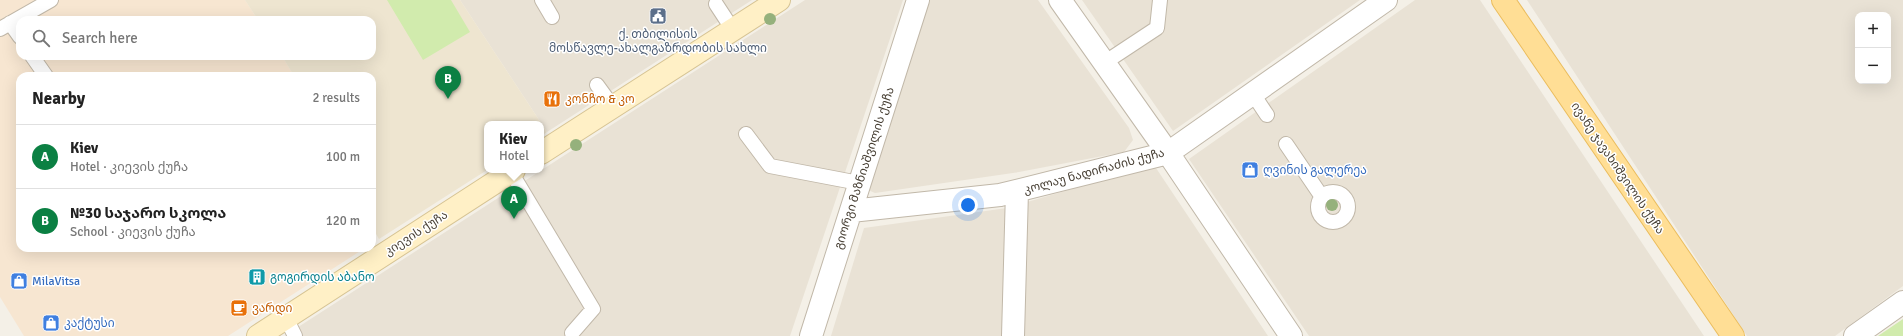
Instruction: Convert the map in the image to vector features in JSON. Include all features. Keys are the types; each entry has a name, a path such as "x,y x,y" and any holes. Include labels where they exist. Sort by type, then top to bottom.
{"main road":[{"path":"544,151 733,30 757,6 779,0"},
{"name":"ივანე ჯავახიშვილის ქუჩა","path":"1503,0 1733,336"},
{"name":"კიევის ქუჩა","path":"258,336 290,327 510,173"}],"street":[{"name":"გიორგი მაზნიაშვილის ქუჩა","path":"811,336 918,0"},
{"path":"1060,0 1168,153 1291,336"},
{"name":"კოლაუ ნადირაძის ქუჩა","path":"851,211 1000,195 1168,153 1386,0"},
{"path":"1013,336 1017,191"},
{"path":"1855,336 1903,302"}],"lane":[{"path":"23,16 51,0"},
{"path":"542,0 552,17"},
{"path":"1104,63 1157,28 1160,0"},
{"path":"716,4 733,30"},
{"path":"16,20 5,26 16,34"},
{"path":"35,60 43,72"},
{"path":"597,85 613,107"},
{"path":"1253,94 1267,115"},
{"path":"746,134 770,166 859,183"},
{"path":"1286,144 1322,197"},
{"path":"514,173 593,309 572,333"}],"shaded area":[{"path":"0,0 245,0 255,16 16,16 16,60 284,60 292,72 16,72 16,252 359,252 228,336 24,336 0,297"},
{"path":"245,0 460,0 540,121 484,121 484,172 379,239 376,234 376,72 292,72 284,60 376,60 376,16 255,16"},
{"path":"460,0 752,0 547,132 544,127 544,121 540,121"},
{"path":"805,0 903,0 790,336 295,336 292,331 537,173 544,173 544,168"},
{"path":"928,0 1038,0 1129,128 1133,140 1124,152 1019,172 875,193 868,190"},
{"path":"1082,0 1360,0 1173,131"},
{"path":"1415,0 1480,0 1704,336 1309,336 1189,159"},
{"path":"1527,0 1903,0 1903,286 1835,336 1747,336"},
{"path":"1154,165 1268,336 831,336 864,228 1007,208"}],"green space":[{"path":"387,0 451,0 470,32 423,60"},
{"path":"1903,319 1903,336 1878,336"}],"place":[{"name":"ქ. თბილისის მოსწავლე-ახალგაზრდობის სახლი","path":"658,16"},
{"name":"№30 საჯარო სკოლა","path":"448,99"},
{"name":"კონჩო & კო","path":"552,99"},
{"name":"ღვინის გალერეა","path":"1250,170"},
{"name":"Kiev","path":"514,219"},
{"name":"გოგირდის აბანო","path":"257,277"},
{"name":"MilaVitsa","path":"19,281"},
{"name":"ვარდი","path":"239,308"},
{"name":"კაქტუსი","path":"51,323"}]}
